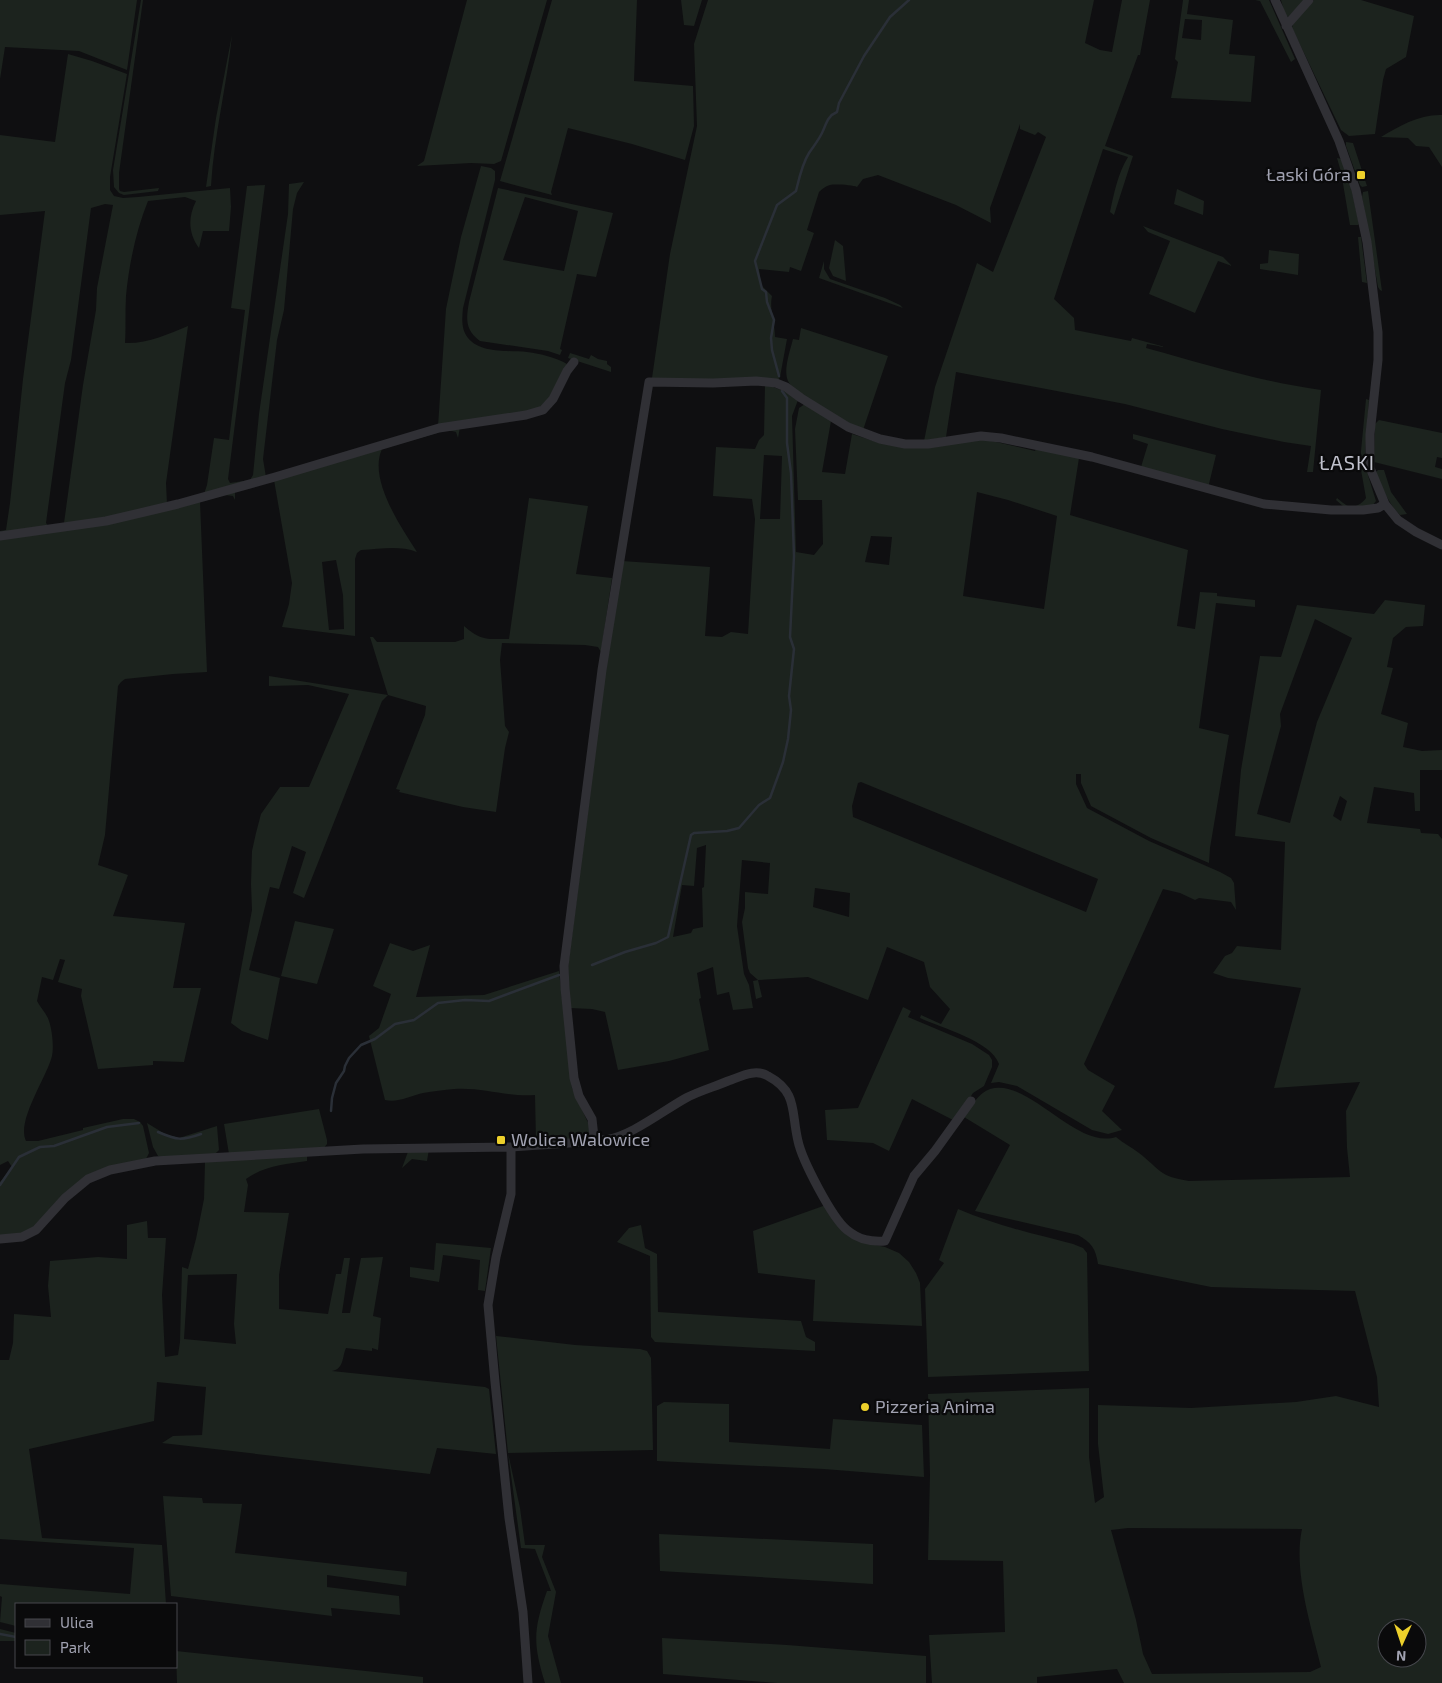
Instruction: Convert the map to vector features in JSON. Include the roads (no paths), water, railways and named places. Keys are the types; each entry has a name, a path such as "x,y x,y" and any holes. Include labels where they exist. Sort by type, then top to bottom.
{"street":[{"path":"1274,0 1339,141 1356,190 1367,242 1378,332 1378,360 1370,434 1370,468 1385,504 1398,520 1416,532 1442,544"},
{"path":"1286,26 1309,0"},
{"path":"0,536 124,517 275,477 439,428 526,415 543,410 553,399 567,371 574,362"},
{"path":"594,1137 592,1119 579,1096 574,1078 564,966 603,661 649,382 713,383 756,381 776,383 786,387 848,426 880,438 905,444 928,444 981,436 1001,438 1092,457 1264,504 1330,510 1363,510 1378,508 1385,504"},
{"path":"0,1239 22,1237 36,1230 73,1191 88,1180 110,1170 155,1161 362,1149 511,1146 583,1142 594,1137 604,1140 625,1133 688,1097 751,1073 766,1074 780,1083 789,1094 795,1114 798,1141 809,1171 846,1230 862,1240 886,1241 914,1176 935,1151 971,1101"},
{"path":"511,1146 511,1194 496,1257 488,1305 494,1382 509,1518 524,1612 528,1683"}],"waterway":[{"path":"779,376 772,350 771,338 774,320 767,302 766,292 762,289 755,261 777,205 796,191 807,157 829,118 837,112 839,103 864,56 890,17 909,0"},
{"path":"592,965 668,937 691,835 694,833 727,831 739,828 759,805 770,798 783,762 791,710 789,696 794,649 790,637 794,556 791,473 787,443 787,398 782,391"},
{"path":"331,1111 336,1083 344,1071 349,1058 361,1045 375,1039 395,1024 414,1020 438,1003 465,1000 489,1001 559,975"},
{"path":"0,1185 19,1157 40,1147 54,1146 107,1127 139,1123"},
{"path":"158,1132 179,1139 201,1134"},
{"path":"0,1634 15,1637"}],"place":[{"name":"Łaski Góra","path":"1361,175"},
{"name":"Wolica Walowice","path":"501,1140"},
{"name":"Pizzeria Anima","path":"865,1407"}],"district":[{"name":"ŁASKI","path":"1347,463"}]}
